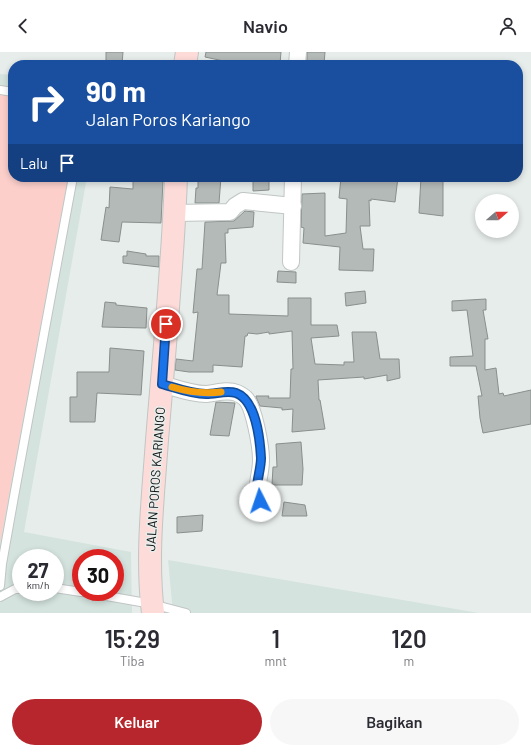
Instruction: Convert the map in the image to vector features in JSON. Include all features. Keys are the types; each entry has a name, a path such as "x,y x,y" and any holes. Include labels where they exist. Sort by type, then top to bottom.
{"main road":[{"name":"JALAN POROS KARIANGO","path":"153,609 150,556 175,213 176,182"}],"street":[{"path":"291,262 293,182"},
{"path":"175,213 230,212 243,201 293,206"},
{"path":"162,384 196,393 236,393 245,398 255,420 261,459 257,489 260,501 267,508"}],"lane":[{"path":"0,586 2,564 15,491 72,182"},
{"path":"0,597 12,591"},
{"path":"120,601 153,609 186,613"}],"shaded area":[{"path":"0,74 8,75 8,182 86,182 24,532 115,549 72,549 72,601 124,601 124,551 131,552 132,613 0,613"},
{"path":"0,86 8,87 8,182 67,182 0,543"},
{"path":"168,560 479,613 173,613"}],"building":[{"path":"106,52 123,52 122,60 106,60"},
{"path":"206,52 281,52 280,60 219,60 205,57"},
{"path":"307,52 325,52 324,60 307,60"},
{"path":"133,182 163,182 161,223 122,222 119,242 101,240 106,207 109,208 110,187 133,189"},
{"path":"198,182 221,182 219,203 195,203 196,188 198,188"},
{"path":"253,182 269,182 269,190 253,191"},
{"path":"341,182 397,182 395,202 369,200 370,226 360,226 363,249 374,249 373,271 339,270 340,247 303,243 304,228 301,227 302,194 325,193 325,236 346,233 347,199 339,198"},
{"path":"421,182 443,182 443,216 419,213"},
{"path":"245,211 254,212 253,227 228,229 228,233 225,233 226,263 221,263 217,295 229,295 229,314 288,316 288,298 311,298 311,325 337,325 339,336 311,338 315,364 344,365 344,362 354,362 352,332 376,332 380,359 399,359 400,378 387,381 387,375 364,379 364,377 318,380 319,400 325,429 292,432 293,409 282,410 282,408 260,406 256,397 269,396 268,398 290,398 291,369 293,369 292,331 269,334 269,332 257,334 248,333 247,336 245,336 242,367 213,365 213,372 189,372 175,370 176,359 193,361 198,312 193,313 197,269 202,269 205,222 234,221"},
{"path":"127,251 146,254 146,256 159,256 159,267 123,263 123,256 127,256"},
{"path":"278,271 296,272 296,283 277,282"},
{"path":"365,291 366,303 346,306 345,293"},
{"path":"486,299 486,310 483,310 488,339 485,339 485,370 496,368 499,394 503,393 504,396 531,390 531,424 483,433 478,396 482,396 476,366 450,366 450,357 473,356 467,310 452,311 452,301"},
{"path":"105,302 116,303 116,305 147,308 146,328 102,327"},
{"path":"110,348 144,351 141,395 97,393 95,422 70,422 70,397 77,397 77,372 109,372"},
{"path":"216,402 235,403 229,436 210,435"},
{"path":"301,442 303,469 302,485 272,485 273,467 277,467 276,444"},
{"path":"284,502 305,505 307,516 282,516"},
{"path":"203,515 202,531 177,533 177,517"}],"slow traffic":[{"path":"172,387 196,393 207,394 221,392"}],"route":[{"path":"166,324 162,384 196,393 236,393 245,398 250,406 255,420 261,459 257,489 260,501"}]}
